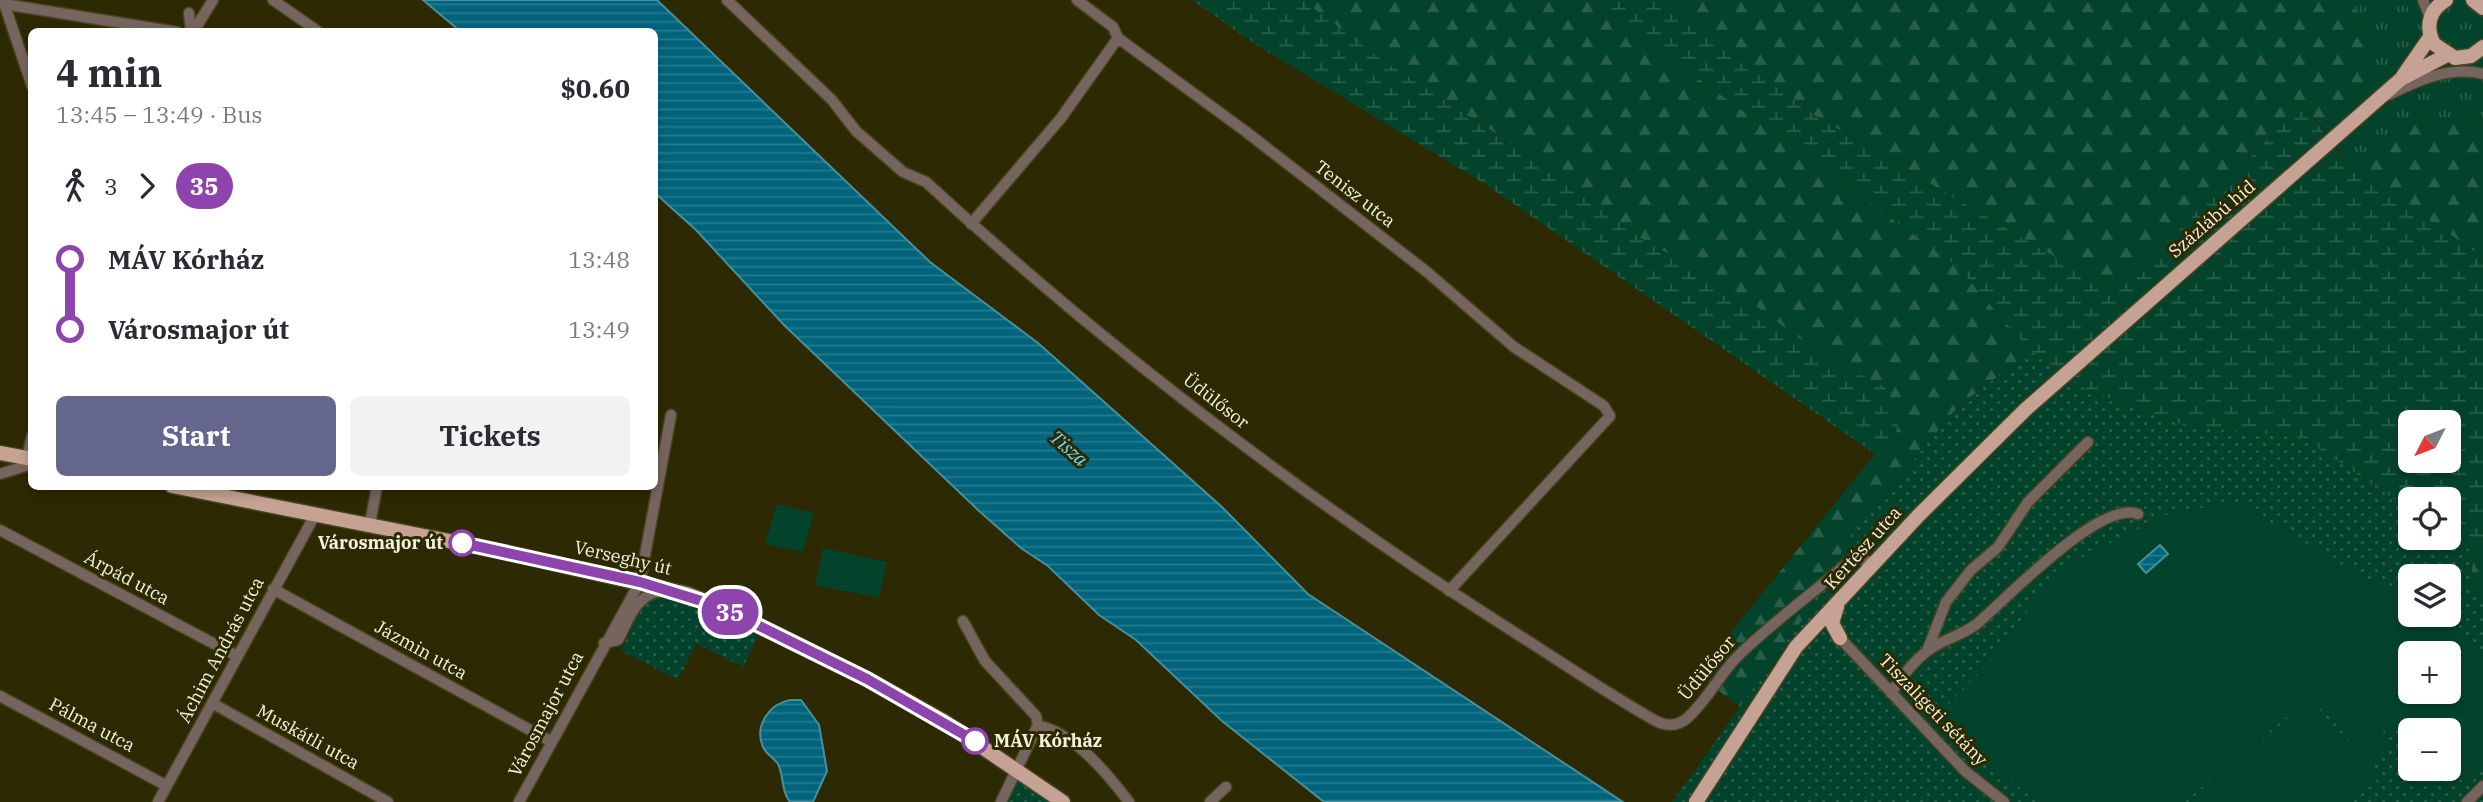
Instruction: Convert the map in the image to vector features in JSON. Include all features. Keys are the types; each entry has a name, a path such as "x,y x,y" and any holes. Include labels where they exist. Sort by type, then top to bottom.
{"main road":[{"path":"2401,79 2430,37 2430,18 2435,9 2446,0"},
{"path":"2473,0 2483,8"},
{"path":"2430,37 2447,55 2455,58 2479,54"},
{"path":"2376,101 2401,79 2447,55"},
{"name":"Százlábú híd","path":"2090,352 2376,101"},
{"name":"Kertész utca","path":"1697,800 1800,643 1874,563 2026,409 2090,352"},
{"path":"0,453 28,460"},
{"name":"Verseghy út","path":"192,490 370,524 674,590 721,607 867,679 945,722 1063,802"},
{"path":"1840,638 1832,623 1843,596"},
{"path":"1820,624 1840,638"},
{"path":"1800,643 1819,636 1840,638"}],"street":[{"path":"195,28 213,0"},
{"path":"273,0 313,28"},
{"name":"Üdülősor","path":"727,0 832,100 856,131 903,172 926,182 971,224 1283,475 1449,591 1647,717 1671,725 1689,717 1731,663 1764,630 1810,597 1854,557 1874,563"},
{"name":"Tenisz utca","path":"1077,0 1113,27 1118,38 1245,131 1427,272 1514,347 1604,406 1610,416 1449,591"},
{"path":"2423,0 2430,18"},
{"path":"28,74 4,2 154,28"},
{"path":"189,13 191,28"},
{"path":"971,224 1062,118 1118,38"},
{"path":"2376,101 2439,74 2458,71 2483,74"},
{"path":"658,485 671,415"},
{"path":"1891,692 1927,651 1946,602 1971,570 1998,547 2028,502 2088,442"},
{"path":"0,474 28,462"},
{"path":"370,524 376,490"},
{"path":"640,582 657,490"},
{"path":"1927,651 1961,636 2026,578 2097,524 2118,512 2130,510 2138,514"},
{"name":"Áchim András utca","path":"158,802 315,515"},
{"name":"Árpád utca","path":"0,530 237,656"},
{"name":"Városmajor utca","path":"519,802 604,643 640,582"},
{"name":"Jázmin utca","path":"273,589 552,741"},
{"name":"Városmajor utca","path":"604,643 618,640 637,604 649,592 674,590"},
{"path":"963,621 985,661 1036,716 1038,725 1001,802"},
{"name":"Tiszaligeti sétány","path":"1840,638 1988,791 2004,802"},
{"name":"Pálma utca","path":"0,696 167,786"},
{"name":"Muskátli utca","path":"212,703 388,802"},
{"path":"1038,725 1053,729 1084,753 1129,802"},
{"path":"2467,802 2483,786"},
{"path":"1210,802 1226,787"},
{"path":"1980,802 1988,791"}],"green space":[{"path":"1192,0 1302,0 1381,59 1507,141 1642,239 1734,290 1822,355 1885,387 1899,414 1895,439 1875,454 1485,184 1255,44"},
{"path":"1302,0 1590,0 1957,266 2030,351 1958,407 1853,532 1807,613 1741,708 1697,674 1875,454 1895,439 1885,387 1822,355 1734,291 1642,239 1507,141 1381,59"},
{"path":"1590,0 1670,0 1814,115 2111,290 2173,236 2302,104 2350,166 2483,257 2483,541 2474,553 2461,544 2461,487 2398,487 2398,502 2303,438 2185,426 2087,390 2030,351 1957,266"},
{"path":"1670,0 2350,0 2367,42 2369,72 2355,99 2325,131 2302,104 2173,236 2111,290 1814,115"},
{"path":"2350,0 2483,0 2483,126 2467,120 2412,117 2350,166 2325,131 2366,84 2361,23"},
{"path":"2412,117 2467,120 2483,126 2483,257 2350,166"},
{"path":"2030,351 2087,390 2185,426 2303,438 2398,502 2398,550 2461,550 2461,544 2474,553 2469,590 2483,595 2483,802 1672,802 1807,613 1853,532 1958,407"},
{"path":"2238,503 2371,582 2381,579 2398,591 2398,627 2447,627 2483,654 2483,764 2466,784 2461,780 2461,718 2398,718 2398,731 2361,704 2392,742 2368,763 2326,712 2331,708 2325,711 2311,697 2184,802 2037,802 1936,717 1993,659 2057,570 2172,512"},
{"path":"777,504 814,513 803,552 765,544"},
{"path":"2483,541 2483,595 2469,591 2474,553"},
{"path":"823,548 887,562 879,598 815,585"},
{"path":"674,594 758,636 743,667 696,643 678,680 621,651 645,605 662,596"},
{"path":"2311,699 2378,779 2352,802 2188,802"},
{"path":"1017,769 1063,802 1001,802"}],"water":[{"name":"Tisza","path":"423,0 657,0 930,262 1038,343 1222,507 1308,594 1623,802 1324,802 1222,721 1136,640 1099,615 1048,566 1021,548 978,510 784,325 696,230 658,196 658,28 456,28"},
{"path":"2160,545 2168,554 2146,573 2138,564"},
{"path":"790,700 801,700 819,725 827,771 813,802 790,802 778,764 764,749 761,739 760,731 765,717 776,706"}],"bus line":[{"name":"35","path":"462,543 674,590 721,607 867,679 975,741"}],"place":[{"name":"Városmajor út","path":"462,543"},
{"name":"MÁV Kórház","path":"975,741"}]}
